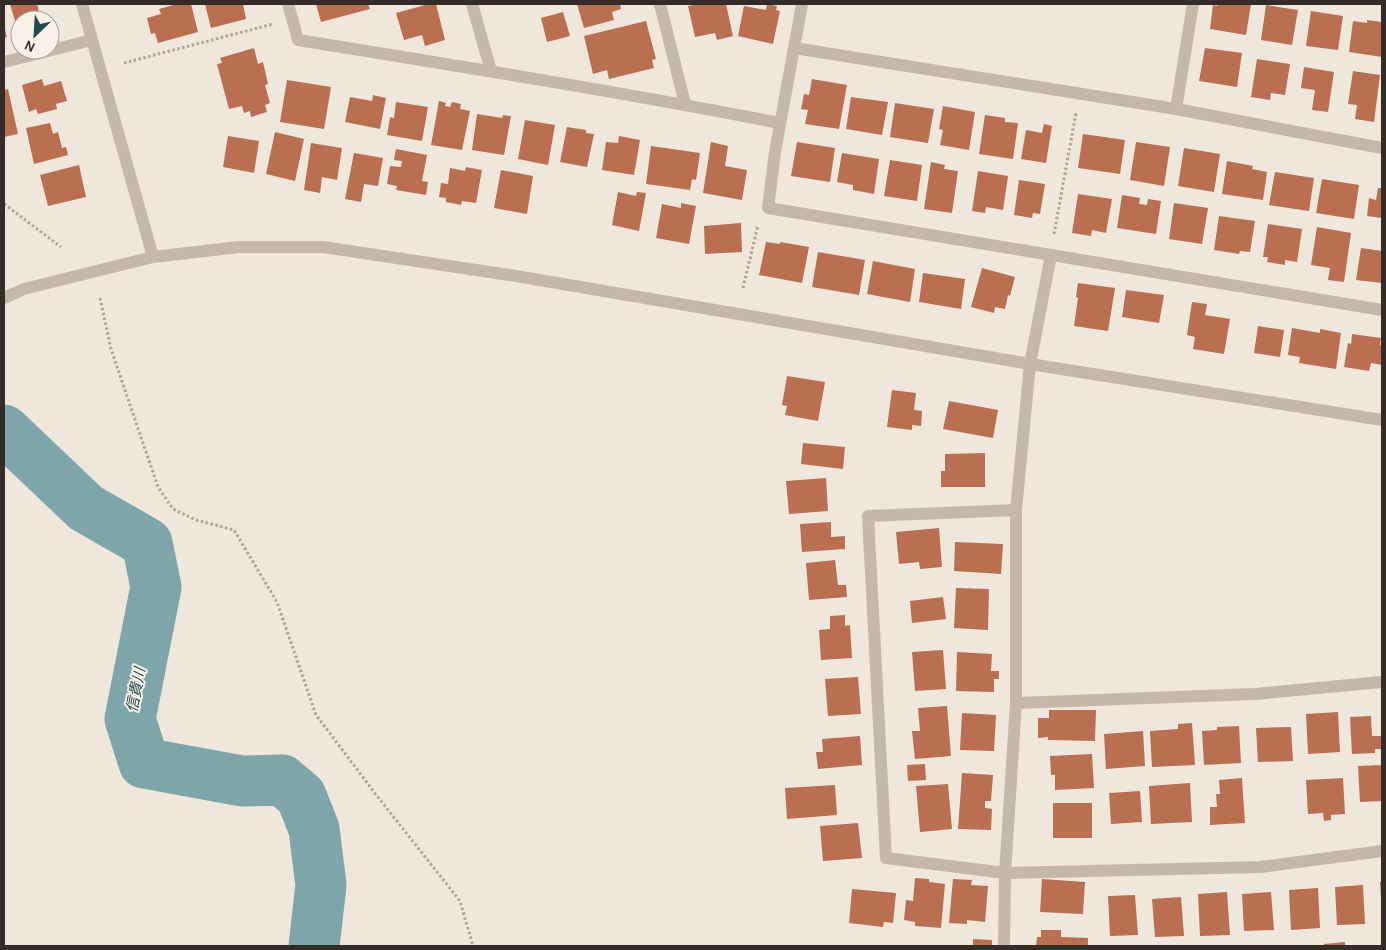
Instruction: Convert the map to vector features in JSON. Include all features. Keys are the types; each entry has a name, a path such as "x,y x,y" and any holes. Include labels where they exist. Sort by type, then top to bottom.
{"street":[{"path":"82,4 153,257"},
{"path":"288,4 298,40 684,104 780,123"},
{"path":"472,4 491,71"},
{"path":"660,4 684,104"},
{"path":"802,4 780,123 768,208 1382,310"},
{"path":"1176,109 1193,4"},
{"path":"4,62 92,40"},
{"path":"794,48 1176,109 1382,148"},
{"path":"4,298 24,289 153,257 239,247 323,247 516,276 1030,364 1382,420"},
{"path":"1004,946 1005,874 1016,703 1016,510 1030,364 1051,255"},
{"path":"1016,510 868,516 886,858 1005,874 1261,867 1382,851"},
{"path":"1016,703 1255,694 1382,682"}],"path":[{"path":"124,63 292,19"},
{"path":"1051,255 1080,93"},
{"path":"4,204 61,247"},
{"path":"743,288 759,221 768,208"},
{"path":"100,298 112,349 158,487 173,509 196,520 234,530 277,602 316,715 460,901 473,946"}],"building":[{"path":"10,4 37,4 38,10 12,10"},
{"path":"177,4 191,4 198,32 158,43 155,33 151,34 147,18 161,14 159,9"},
{"path":"205,4 243,4 246,19 211,28"},
{"path":"316,4 368,4 370,9 321,22"},
{"path":"429,4 436,4 445,40 425,46 422,35 404,40 396,13"},
{"path":"577,4 620,4 621,9 612,12 614,20 584,28"},
{"path":"726,4 733,36 717,40 715,33 695,37 688,6"},
{"path":"767,4 777,6 776,10 780,11 773,44 738,36 744,6 766,10"},
{"path":"1218,4 1251,4 1246,35 1210,29 1213,5 1217,6"},
{"path":"1266,5 1298,10 1292,45 1261,40"},
{"path":"1311,11 1343,16 1338,50 1306,46"},
{"path":"563,12 570,36 547,42 541,18"},
{"path":"1367,20 1382,22 1382,57 1349,52 1353,21 1367,23"},
{"path":"646,21 656,59 652,60 654,68 609,79 607,70 593,74 584,36"},
{"path":"4,26 7,37 4,38"},
{"path":"254,48 258,64 263,62 268,84 265,85 270,103 265,105 267,112 251,117 250,111 244,113 242,106 229,109 217,64 222,63 220,58"},
{"path":"1205,48 1242,53 1237,87 1199,81"},
{"path":"1257,59 1290,64 1285,95 1271,93 1270,100 1251,97"},
{"path":"1304,67 1334,72 1328,112 1312,110 1315,90 1301,88"},
{"path":"1353,71 1380,75 1374,122 1355,119 1357,105 1348,104"},
{"path":"42,79 44,86 61,81 67,101 56,104 57,109 38,114 36,109 29,112 22,85"},
{"path":"812,79 847,85 839,129 805,124 808,110 801,109 804,94 809,95"},
{"path":"287,80 331,87 324,129 280,122"},
{"path":"8,89 18,134 4,137 4,90"},
{"path":"373,95 386,98 380,129 345,122 350,97 372,101"},
{"path":"851,97 888,102 882,135 846,129"},
{"path":"439,101 446,103 445,106 450,107 452,102 461,104 460,109 470,111 462,150 431,145"},
{"path":"396,102 428,107 422,141 387,135 390,117 394,118"},
{"path":"895,103 934,109 928,143 890,137"},
{"path":"943,106 975,112 969,150 940,145 943,130 939,129"},
{"path":"477,114 502,118 503,115 511,116 504,155 472,150"},
{"path":"985,115 1005,118 1005,122 1018,123 1013,159 979,154"},
{"path":"525,120 555,125 548,165 518,159"},
{"path":"50,123 53,134 58,132 62,148 66,147 68,155 34,164 26,128"},
{"path":"1044,124 1052,126 1046,163 1021,159 1026,130 1042,133"},
{"path":"567,127 586,130 586,133 594,134 587,167 560,162"},
{"path":"275,132 304,139 295,181 266,174"},
{"path":"1083,134 1125,140 1120,174 1078,168"},
{"path":"228,136 259,141 254,173 223,167"},
{"path":"619,136 640,140 634,175 602,170 606,142 618,143"},
{"path":"711,142 728,146 725,166 747,170 742,200 703,193"},
{"path":"797,142 835,148 830,182 791,176"},
{"path":"1136,142 1170,147 1164,186 1130,180"},
{"path":"311,143 342,148 337,180 322,177 320,193 304,190"},
{"path":"651,146 700,153 696,180 692,179 690,190 646,184"},
{"path":"1184,148 1220,154 1214,192 1178,186"},
{"path":"396,149 427,155 422,181 428,182 426,195 396,190 397,186 387,184 390,166 401,167 402,161 394,160"},
{"path":"354,153 383,158 378,186 364,184 361,202 345,199"},
{"path":"842,153 879,159 874,194 853,190 853,185 837,182"},
{"path":"890,160 922,165 917,201 884,196"},
{"path":"1227,161 1253,166 1252,169 1267,172 1263,200 1222,194"},
{"path":"931,162 945,165 944,169 958,171 952,213 924,209"},
{"path":"79,165 86,197 48,206 40,175"},
{"path":"466,167 482,170 476,203 462,201 461,205 446,202 446,198 439,197 441,183 448,184 450,168 465,171"},
{"path":"501,170 533,176 527,214 494,208"},
{"path":"978,171 1008,176 1003,210 986,207 985,213 972,211"},
{"path":"1275,172 1314,178 1309,211 1269,205"},
{"path":"1322,179 1359,185 1354,219 1316,213"},
{"path":"1019,180 1045,184 1040,214 1033,213 1032,218 1014,215"},
{"path":"1378,188 1382,188 1382,218 1367,216 1369,198 1376,200"},
{"path":"618,192 636,196 637,192 646,193 639,231 612,225"},
{"path":"1078,194 1112,199 1106,233 1092,230 1091,236 1072,233"},
{"path":"1122,195 1140,198 1139,204 1147,205 1148,199 1161,201 1156,234 1117,228"},
{"path":"681,203 696,206 689,244 656,238 662,204 681,208"},
{"path":"1174,203 1208,208 1202,244 1169,239"},
{"path":"1219,216 1255,221 1250,252 1240,251 1239,254 1214,250"},
{"path":"741,223 742,252 705,254 704,226"},
{"path":"1268,224 1302,229 1297,262 1285,260 1285,265 1267,262 1268,257 1263,257"},
{"path":"1317,227 1351,233 1344,282 1328,280 1330,268 1311,265"},
{"path":"766,242 780,244 780,242 809,247 802,283 759,275"},
{"path":"1361,248 1382,251 1382,283 1356,280"},
{"path":"818,252 865,260 859,295 812,287"},
{"path":"873,261 915,269 910,302 867,294"},
{"path":"982,268 1015,277 1005,309 995,307 994,313 971,307"},
{"path":"923,273 965,279 961,309 919,302"},
{"path":"1078,283 1115,288 1108,331 1074,326"},
{"path":"1126,290 1164,295 1159,323 1122,317"},
{"path":"1192,302 1207,304 1205,315 1230,319 1224,354 1193,349 1195,337 1187,335"},
{"path":"1258,326 1284,330 1280,357 1254,353"},
{"path":"1292,328 1320,333 1320,329 1341,333 1336,369 1299,363 1300,357 1288,355"},
{"path":"1352,334 1381,338 1382,365 1371,363 1369,371 1344,367 1348,343 1351,344"},
{"path":"787,376 825,382 818,421 785,415 787,406 782,405"},
{"path":"892,390 916,393 914,410 922,411 921,426 912,425 912,430 887,427"},
{"path":"949,401 998,410 993,438 943,429"},
{"path":"803,443 845,447 843,469 801,464"},
{"path":"985,453 985,487 941,487 941,471 945,471 945,454"},
{"path":"826,478 828,511 789,514 786,481"},
{"path":"831,522 831,537 845,536 845,549 802,552 800,524"},
{"path":"939,528 942,567 920,569 919,562 899,564 896,532"},
{"path":"955,542 1003,544 1001,574 954,571"},
{"path":"835,560 838,585 846,585 847,597 809,600 806,563"},
{"path":"956,588 989,589 988,630 954,628"},
{"path":"943,597 946,619 912,623 910,601"},
{"path":"845,615 845,626 850,625 852,658 821,660 819,630 830,629 830,616"},
{"path":"943,650 946,689 915,691 912,652"},
{"path":"957,652 992,654 991,671 999,671 999,679 994,679 994,692 956,691"},
{"path":"858,677 861,714 828,716 825,679"},
{"path":"947,706 951,756 915,759 912,731 920,731 918,708"},
{"path":"1049,710 1096,710 1095,741 1048,740 1048,737 1038,738 1038,718 1049,718"},
{"path":"1338,712 1340,752 1308,754 1306,714"},
{"path":"962,713 996,715 994,751 960,750"},
{"path":"1371,716 1372,736 1382,736 1382,749 1375,749 1375,753 1352,754 1350,717"},
{"path":"1192,723 1195,765 1152,767 1150,731 1178,729 1178,724"},
{"path":"1239,726 1241,763 1204,765 1202,731 1217,730 1217,727"},
{"path":"1291,727 1293,761 1258,762 1256,728"},
{"path":"1143,731 1145,766 1106,769 1104,734"},
{"path":"860,736 862,765 818,769 816,752 823,752 822,739"},
{"path":"1092,754 1094,788 1055,790 1055,775 1051,775 1050,756"},
{"path":"925,764 926,780 908,781 907,765"},
{"path":"1382,765 1382,801 1360,802 1358,766"},
{"path":"962,773 993,775 991,801 985,801 985,808 992,809 991,830 958,829"},
{"path":"1242,778 1245,823 1210,825 1210,807 1217,807 1216,794 1220,794 1219,780"},
{"path":"1343,778 1345,814 1331,815 1331,820 1324,821 1323,813 1308,814 1306,780"},
{"path":"1190,783 1192,822 1151,824 1149,786"},
{"path":"948,784 952,829 920,832 916,786"},
{"path":"835,785 837,815 787,819 785,788"},
{"path":"1140,791 1142,822 1111,824 1109,793"},
{"path":"1053,803 1092,803 1092,838 1053,838"},
{"path":"858,823 862,858 823,861 820,826"},
{"path":"915,878 929,879 929,882 945,884 941,928 915,926 915,922 904,920 906,900 913,901"},
{"path":"953,879 972,880 971,885 988,886 985,922 967,920 967,924 949,923"},
{"path":"1042,879 1085,882 1083,914 1040,912"},
{"path":"1380,882 1382,882 1381,898"},
{"path":"1363,885 1365,924 1337,925 1335,887"},
{"path":"1318,888 1320,928 1291,930 1289,890"},
{"path":"852,889 896,893 893,923 884,922 883,927 849,923"},
{"path":"1227,892 1230,935 1200,936 1198,894"},
{"path":"1271,892 1274,930 1244,931 1242,894"},
{"path":"1135,895 1138,935 1110,936 1108,896"},
{"path":"1181,897 1184,936 1155,937 1152,899"},
{"path":"1041,930 1061,930 1061,937 1088,938 1088,946 1036,946 1037,937 1041,937"},
{"path":"973,939 992,940 992,946 973,946"},
{"path":"1345,942 1345,946 1324,946 1324,944"}],"waterway":[{"name":"信貴川","path":"4,430 86,508 147,543 156,587 130,719 144,763 242,781 282,780 301,796 314,829 321,885 314,946"}]}
